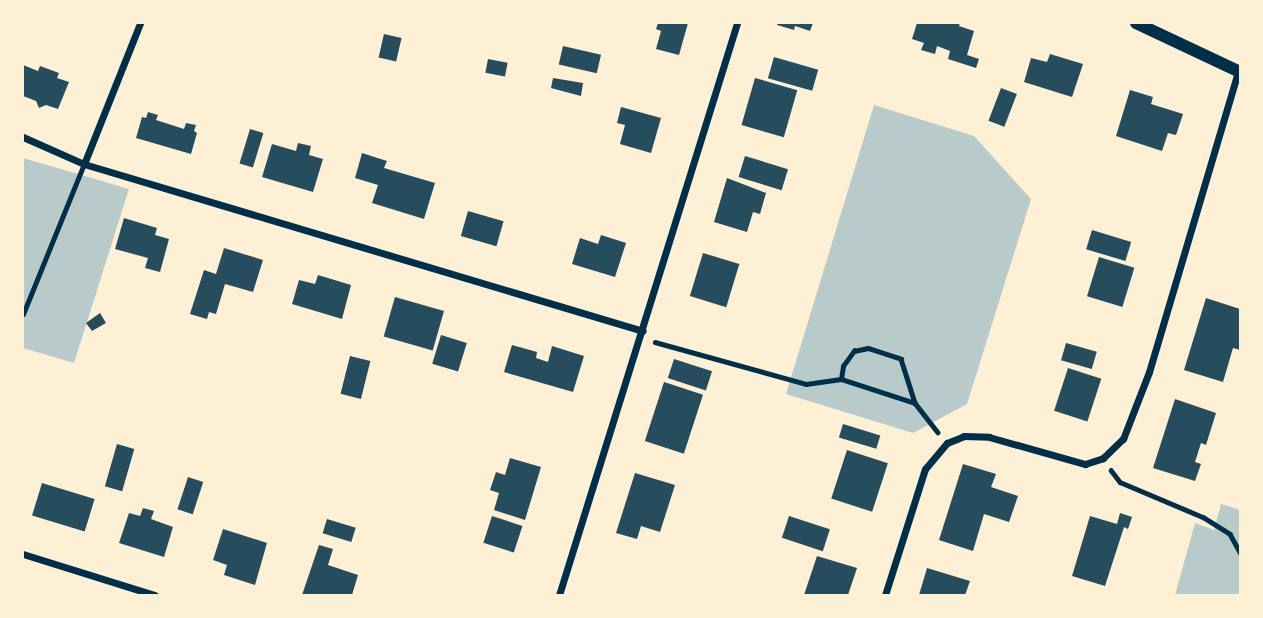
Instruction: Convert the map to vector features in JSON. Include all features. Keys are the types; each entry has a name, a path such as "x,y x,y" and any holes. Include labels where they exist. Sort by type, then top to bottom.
{"street":[{"path":"84,163 140,23"},
{"path":"559,595 737,23"},
{"path":"885,595 925,468 947,443 964,436 989,437 1085,464 1102,458 1123,439 1137,409 1239,72 1136,23"},
{"path":"23,137 84,163 643,331"},
{"path":"23,554 155,595"}],"lane":[{"path":"23,314 84,163"}],"path":[{"path":"643,331 654,342 806,384 841,379 915,403"},
{"path":"841,379 843,366 854,351 868,348 901,359 915,403 947,443"},
{"path":"1102,458 1119,482 1203,517 1230,534 1240,552"}],"shaded area":[{"path":"874,105 974,136 1031,199 967,404 913,433 786,394"},
{"path":"23,158 129,189 74,363 23,348"},
{"path":"1221,504 1240,510 1240,595 1175,595 1195,523 1214,530"}],"building":[{"path":"658,23 688,23 679,55 656,49 661,31 656,29"},
{"path":"813,23 810,31 795,26 794,30 777,25"},
{"path":"917,23 960,23 959,26 974,31 967,55 979,59 976,68 948,59 950,51 937,46 935,54 921,50 924,43 912,39"},
{"path":"384,34 402,38 396,61 379,57"},
{"path":"563,46 601,55 597,73 559,65"},
{"path":"1050,54 1083,64 1072,97 1024,82 1031,58 1047,62"},
{"path":"774,57 818,70 812,91 768,78"},
{"path":"488,59 508,63 505,77 485,73"},
{"path":"23,65 38,71 40,66 59,73 57,78 69,82 58,109 46,105 39,108 36,101 23,96"},
{"path":"553,78 583,83 581,96 551,88"},
{"path":"755,78 797,90 784,137 741,125"},
{"path":"1001,88 1017,94 1004,127 988,121"},
{"path":"1130,90 1153,97 1151,104 1183,114 1176,135 1168,133 1162,151 1116,136"},
{"path":"621,107 661,118 651,153 620,144 625,125 617,123"},
{"path":"148,112 158,115 156,120 184,129 186,123 196,125 194,131 197,133 191,154 136,138 142,117 146,118"},
{"path":"250,129 263,133 253,168 239,163"},
{"path":"298,143 311,146 309,155 323,159 313,192 262,177 272,144 296,151"},
{"path":"362,153 387,161 384,168 435,183 424,219 372,203 378,185 355,178"},
{"path":"745,156 788,169 782,190 739,177"},
{"path":"727,178 766,193 760,214 753,212 747,232 714,222"},
{"path":"468,211 504,221 496,246 461,236"},
{"path":"124,218 157,228 155,235 169,239 160,272 145,268 148,258 115,249"},
{"path":"1092,230 1131,242 1125,261 1086,249"},
{"path":"601,235 626,243 615,277 572,264 580,238 598,244"},
{"path":"224,248 263,260 253,292 225,284 216,314 209,312 207,319 190,314 204,270 216,274"},
{"path":"703,253 739,264 726,307 690,296"},
{"path":"1099,257 1134,268 1122,307 1087,296"},
{"path":"318,275 351,285 342,319 292,304 299,280 315,284"},
{"path":"395,297 444,311 433,350 384,336"},
{"path":"1206,298 1240,309 1240,350 1233,348 1223,382 1184,370"},
{"path":"100,313 106,323 92,331 86,323"},
{"path":"441,335 467,343 458,372 432,364"},
{"path":"1066,343 1097,352 1092,369 1061,360"},
{"path":"512,345 537,352 536,358 548,362 552,346 584,356 573,392 504,372"},
{"path":"350,356 370,361 361,399 341,394"},
{"path":"674,359 712,371 706,390 668,378"},
{"path":"1068,368 1101,379 1087,422 1054,411"},
{"path":"664,382 703,395 684,454 645,441"},
{"path":"1175,399 1216,413 1206,445 1201,443 1195,462 1201,464 1195,481 1153,468"},
{"path":"843,424 880,435 876,449 839,437"},
{"path":"117,444 134,449 122,491 105,486"},
{"path":"847,450 888,463 872,512 831,499"},
{"path":"510,458 541,467 525,520 494,510 499,493 490,490 496,472 505,475"},
{"path":"963,464 996,474 991,487 1018,496 1009,522 984,514 973,551 939,540"},
{"path":"635,473 675,485 660,532 641,526 637,539 616,533"},
{"path":"188,477 203,482 193,514 177,509"},
{"path":"42,483 95,499 85,532 32,516"},
{"path":"143,508 154,511 151,519 173,527 164,557 119,543 129,513 140,516"},
{"path":"1120,513 1132,517 1128,529 1124,527 1105,586 1072,576 1090,516 1117,524"},
{"path":"492,516 522,526 514,553 483,543"},
{"path":"789,516 830,529 823,551 782,538"},
{"path":"327,519 356,528 351,542 323,533"},
{"path":"223,529 267,543 255,585 224,575 227,565 213,560"},
{"path":"319,545 333,549 328,565 358,575 352,595 302,595"},
{"path":"817,556 857,568 848,595 804,595"},
{"path":"927,568 970,581 965,595 919,595"}]}
